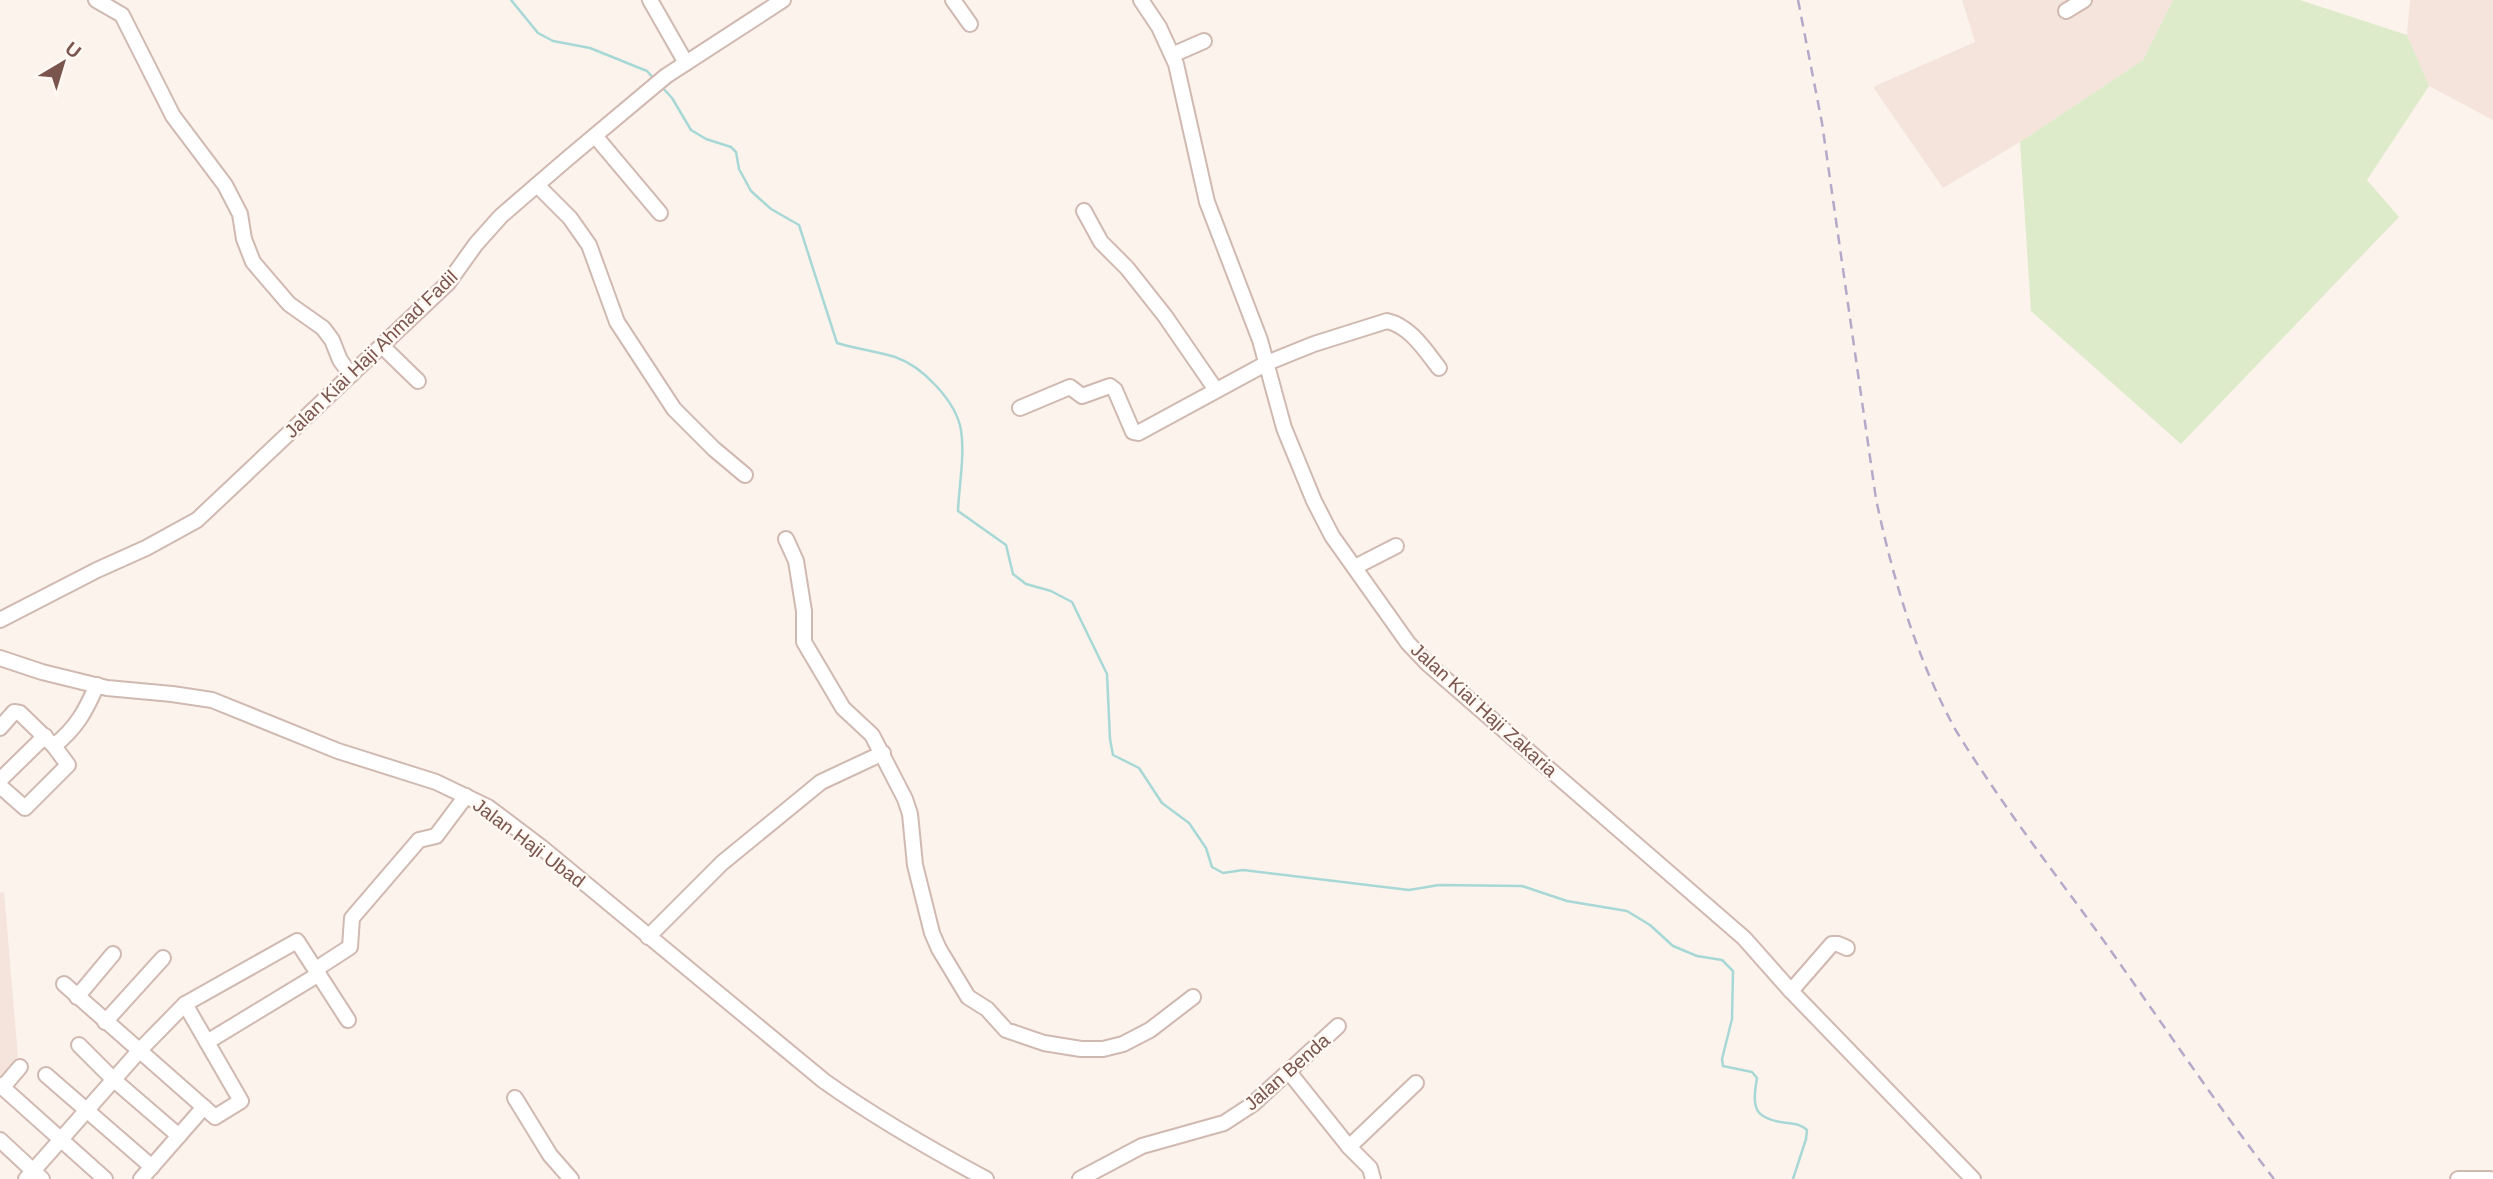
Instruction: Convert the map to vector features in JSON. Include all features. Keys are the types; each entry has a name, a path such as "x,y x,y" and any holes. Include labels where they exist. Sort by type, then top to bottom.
{"street":[{"path":"96,0 122,15 173,116 225,185 240,214 244,239 253,262 289,304 323,328 351,375"},
{"path":"650,0 686,63"},
{"name":"Jalan Kiai Haji Ahmad Fadil","path":"0,620 197,520 448,283 476,244 537,185 666,76 759,7 783,0"},
{"path":"953,0 970,24"},
{"name":"Jalan Kiai Haji Zakaria","path":"1141,0 1159,27 1172,55 1207,202 1244,293 1267,363 1284,428 1332,536 1416,653 1744,938 1791,991 1973,1179"},
{"path":"2066,12 2084,0"},
{"path":"1172,55 1204,41"},
{"path":"596,136 660,213"},
{"path":"537,185 570,218 589,245 617,322 674,409 714,449 746,475"},
{"path":"1084,211 1101,242 1127,268 1159,308 1216,390"},
{"path":"1020,408 1070,387 1082,396 1110,386 1115,390 1133,432 1138,433 1267,363 1314,344 1387,321 1399,324 1424,348 1439,368"},
{"path":"382,346 418,381"},
{"path":"786,539 796,561 804,611 804,642 843,708 872,736 883,753 908,807 915,865 927,915 939,949 968,997 986,1009 1006,1030 1044,1043 1082,1049 1103,1049 1123,1044 1150,1030 1193,997"},
{"path":"1355,567 1396,546"},
{"name":"Jalan Haji Ubad","path":"0,658 42,672 97,685 212,700 338,751 436,782 488,807 541,847 824,1081 865,1111 985,1179"},
{"path":"0,780 50,741 74,729 97,685"},
{"path":"0,728 17,711 50,741 68,765 26,808 21,807 0,786"},
{"path":"648,937 722,863 821,782 883,753"},
{"path":"207,1042 317,972 350,947 352,918 419,840 436,836 466,796"},
{"path":"0,1140 33,1176 61,1139 185,1004 297,941 348,1020"},
{"path":"1791,991 1832,944 1847,948"},
{"path":"77,997 113,954"},
{"path":"105,1022 163,958"},
{"path":"64,984 215,1117 242,1101 185,1004"},
{"name":"Jalan Benda","path":"1080,1179 1142,1146 1224,1124 1254,1104 1338,1026"},
{"path":"79,1045 114,1080 179,1136"},
{"path":"20,1067 2,1086 105,1179"},
{"path":"1289,1072 1349,1147 1370,1168 1373,1179"},
{"path":"47,1075 152,1167"},
{"path":"1349,1147 1416,1083"},
{"path":"515,1098 551,1155 571,1179"},
{"path":"141,1179 204,1107"},
{"path":"2458,1179 2490,1179"}],"shaded area":[{"path":"1962,0 2173,0 2143,60 2020,142 1943,188 1873,87 1975,42"},
{"path":"2410,0 2493,0 2493,120 2429,86 2407,35"},
{"path":"4,892 18,1057 0,1080 0,893"}],"green space":[{"path":"2173,0 2300,0 2407,35 2429,86 2367,180 2399,217 2181,444 2031,311 2020,142 2143,60"}],"waterway":[{"path":"511,0 538,33 553,41 590,48 647,71 654,79"},
{"path":"661,86 672,98 691,130 706,139 731,147 736,152 739,169 751,191 771,209 799,225 837,343 895,357 916,368 945,397 961,430 962,460 958,511 1006,545 1013,574 1026,584 1051,591 1072,602 1107,674 1113,755 1139,768 1162,803 1189,823 1206,848 1212,867 1223,873 1243,870 1409,890 1439,885 1522,886 1567,901 1627,911 1650,925 1673,946 1697,956 1722,960 1733,971 1732,1019 1722,1059 1723,1066 1752,1072 1757,1078 1755,1104 1761,1115 1807,1130 1793,1179"}],"railway":[{"path":"1798,0 1822,123 1876,499 1898,588 1917,646 1955,729 1998,795 2274,1179"}]}
